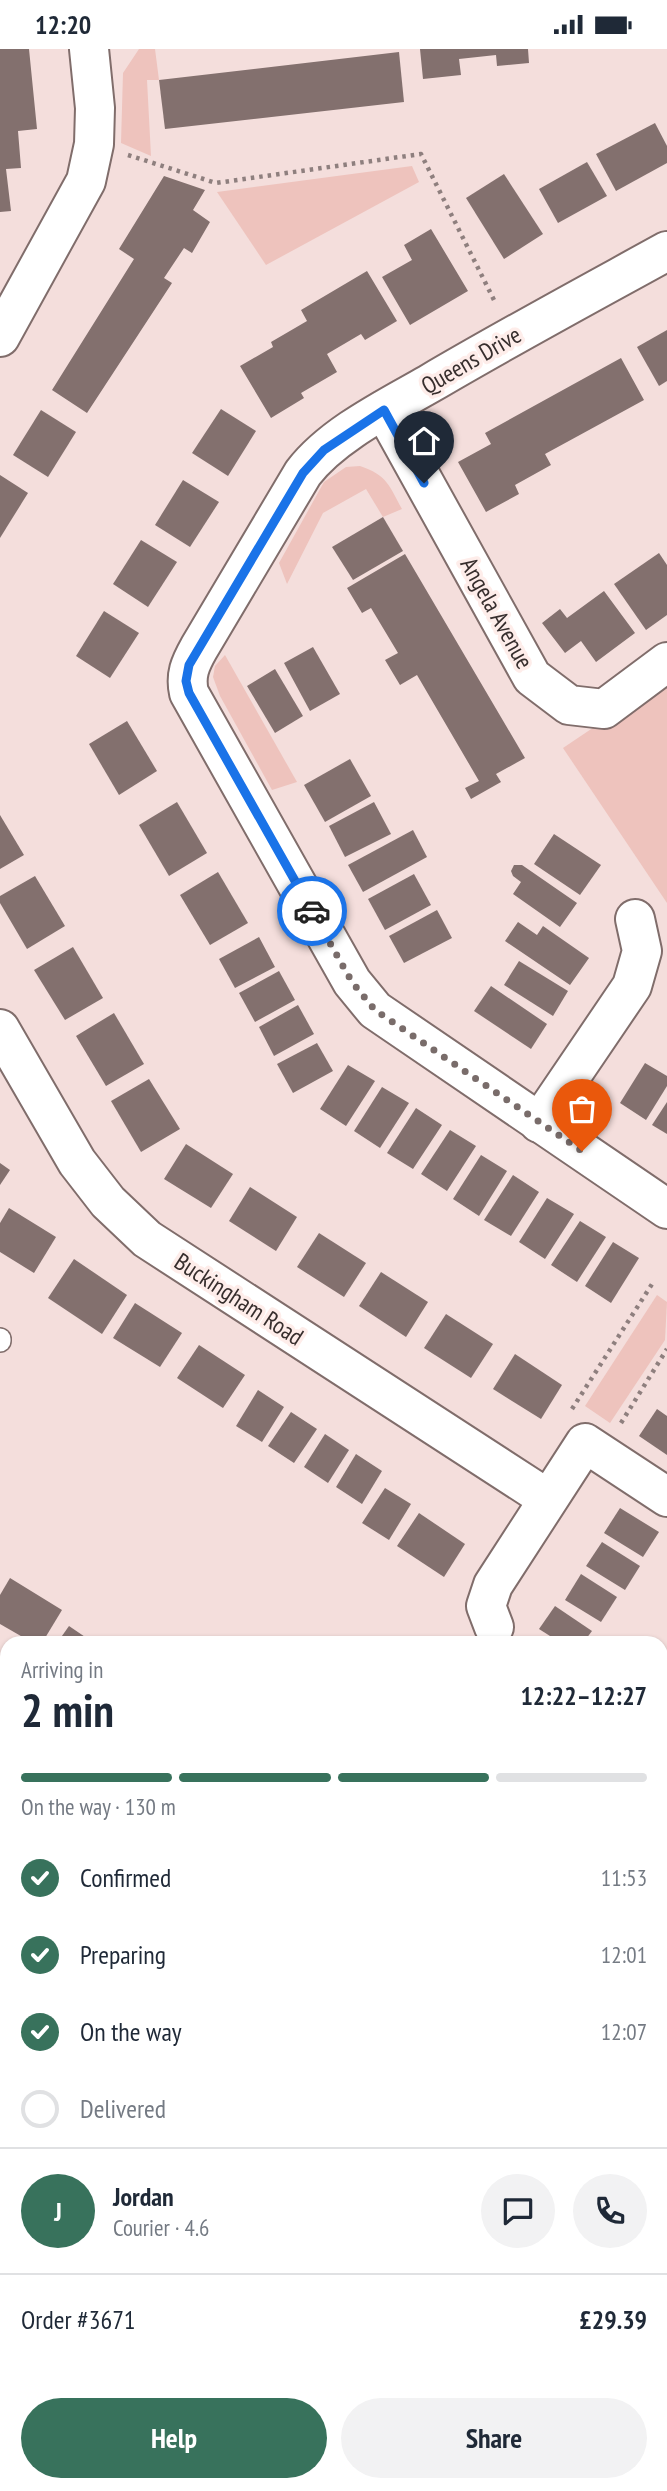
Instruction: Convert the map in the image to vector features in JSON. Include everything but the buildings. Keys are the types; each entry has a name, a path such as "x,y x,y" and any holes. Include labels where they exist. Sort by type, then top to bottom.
{"street":[{"path":"0,337 86,181 94,144 95,108 89,49"},
{"name":"Queens Drive","path":"667,251 384,410 324,450 303,473 189,665 186,681 189,693 352,982 375,1010 667,1209"},
{"name":"Angela Avenue","path":"384,410 533,677 569,705 604,709 667,662"},
{"path":"539,1123 632,986 642,951 635,919"},
{"name":"Buckingham Road","path":"0,1029 77,1162 108,1202 147,1239 548,1499"},
{"path":"494,1627 486,1606 493,1585 585,1443 667,1497"}],"path":[{"path":"94,144 216,183 421,154 512,336"},
{"path":"572,1409 654,1281"},
{"path":"618,1428 667,1349"}],"shaded area":[{"path":"139,49 155,49 159,80 147,80 151,156 121,143 123,73"},
{"path":"412,166 419,182 266,265 217,192"},
{"path":"360,466 382,477 402,509 383,517 366,489 323,513 287,584 279,563 324,482 346,467"},
{"path":"225,655 297,782 272,790 220,696 213,677 215,666"},
{"path":"667,678 667,903 563,748"},
{"path":"657,1295 667,1302 665,1340 610,1423 585,1406"}],"way so far":[{"path":"312,911 352,982 375,1010 582,1151"}],"route":[{"path":"312,911 189,693 186,681 189,665 303,473 324,450 384,410 424,483"}]}
